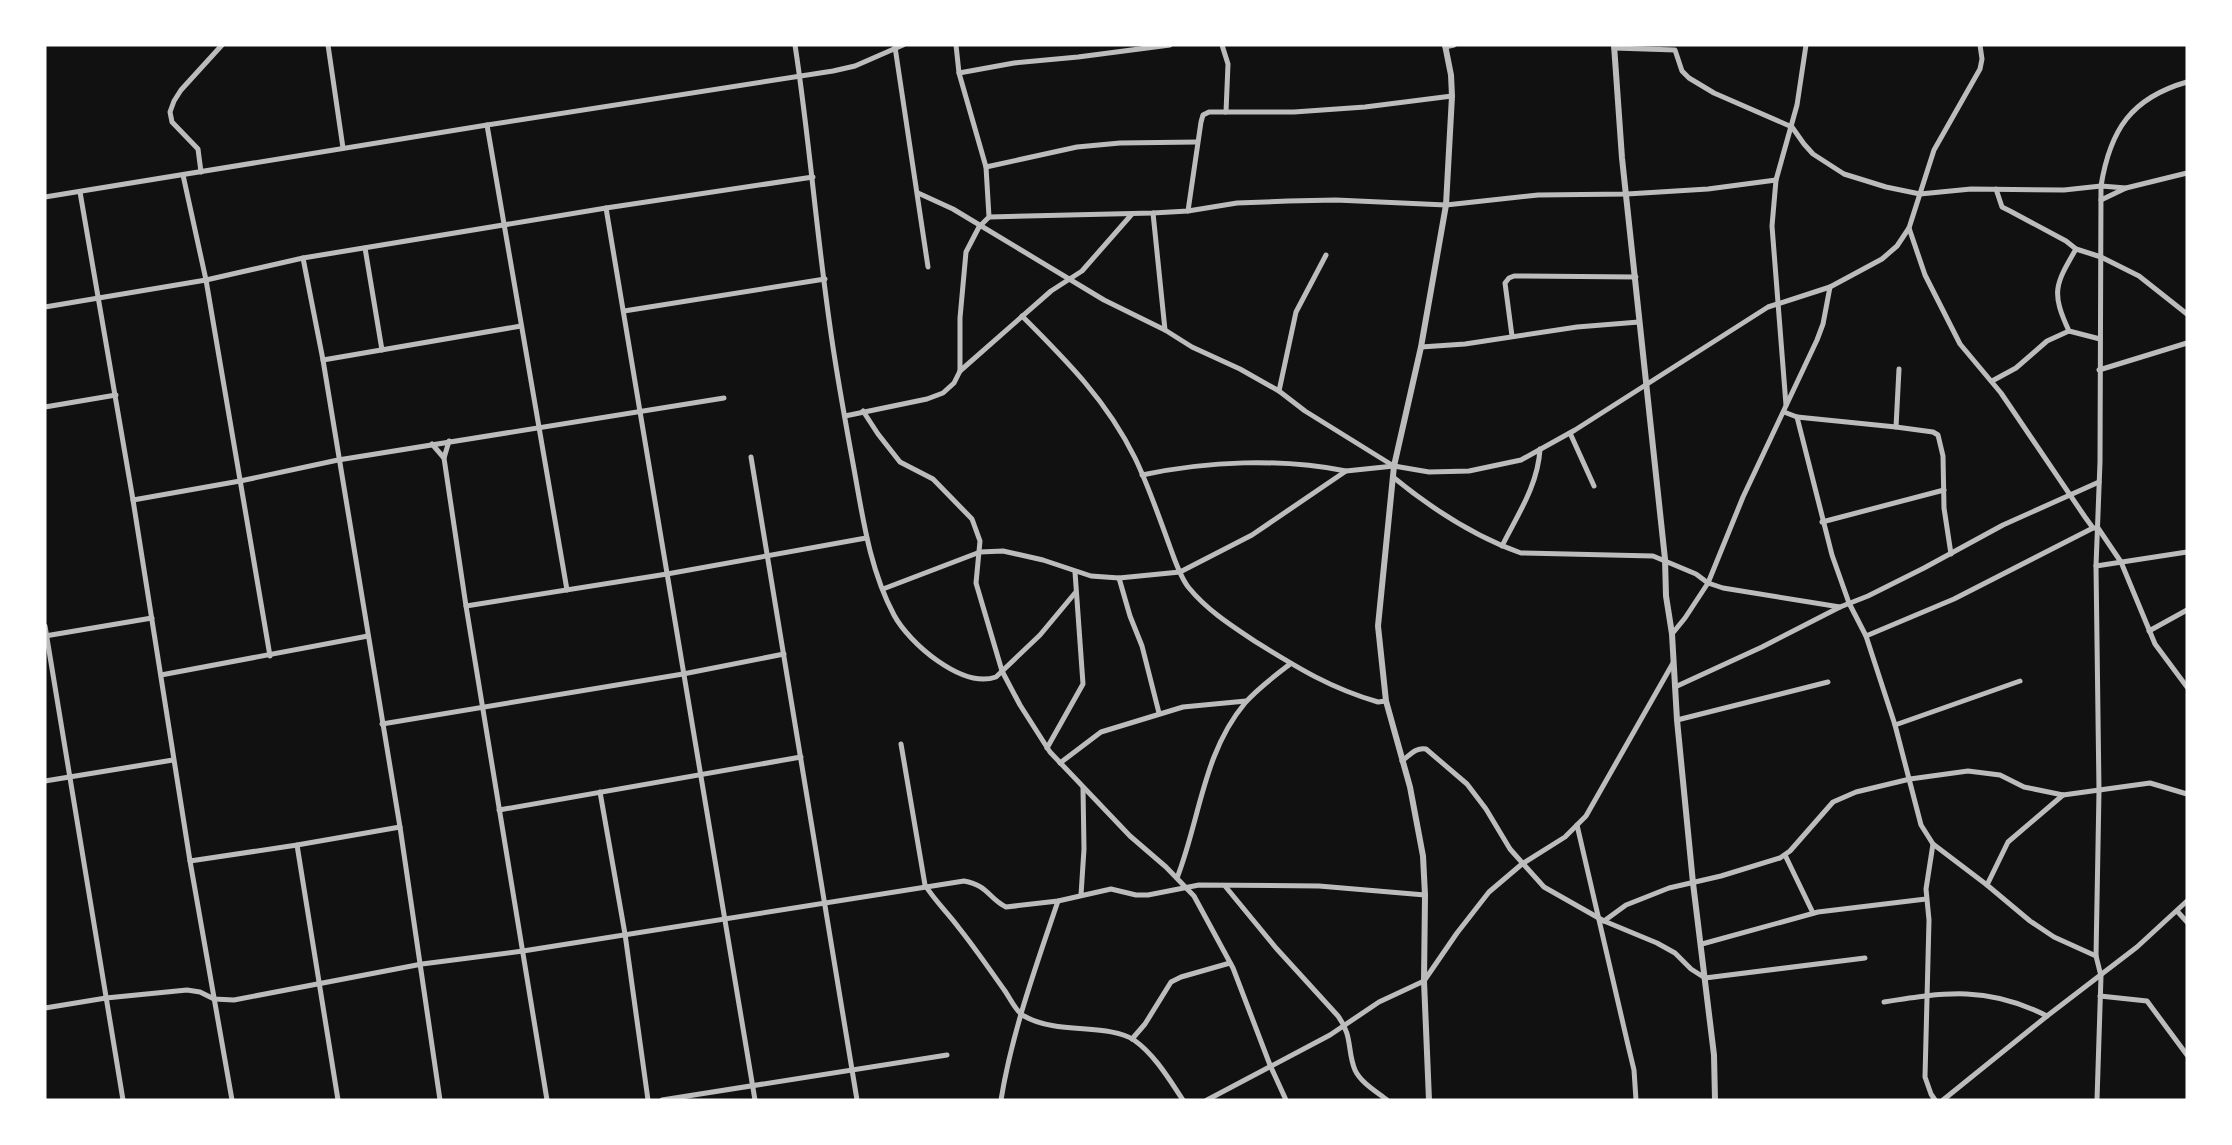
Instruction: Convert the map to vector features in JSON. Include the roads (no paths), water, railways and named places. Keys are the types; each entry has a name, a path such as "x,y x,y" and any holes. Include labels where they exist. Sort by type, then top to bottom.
{"street":[{"path":"201,172 198,149 172,122 170,112 181,90 222,45"},
{"path":"328,45 343,148"},
{"path":"795,45 834,358 866,538 883,589 895,616 913,640 928,654 952,670 986,681 996,678 1040,635 1075,593"},
{"path":"45,197 487,125 833,72 855,66 895,46 903,45"},
{"path":"956,45 959,73 986,167 989,217"},
{"path":"959,73 1014,63 1170,45"},
{"path":"1222,45 1228,64 1226,112"},
{"path":"1429,1100 1424,981 1423,856 1417,817 1386,701 1378,626 1394,466 1421,347 1446,205 1452,96 1451,75 1445,46 1454,45"},
{"path":"1785,409 1772,226 1776,180 1792,127 1802,82 1806,45"},
{"path":"1142,475 1171,468 1252,463 1323,466 1346,471 1394,466 1429,472 1468,471 1521,460 1570,433 1776,303 1830,287 1882,259 1897,246 1910,228 1934,150 1980,69 1982,59 1980,45"},
{"path":"895,46 928,267"},
{"path":"1715,1100 1714,1055 1693,883 1677,720 1672,634 1666,596 1665,560 1622,158 1614,46 1675,51 1682,71 1689,78 1714,93 1792,127 1813,154 1844,174 1886,187 1920,194 1996,189 2046,191 2102,186 2126,188"},
{"path":"2097,1100 2102,976 2096,956 2099,791 2096,528 2099,482 2102,186 2104,168 2118,130 2126,117 2155,94 2187,82"},
{"path":"1188,211 1197,142 1203,115 1209,112 1294,112 1365,107 1452,96"},
{"path":"487,125 567,590"},
{"path":"986,167 1077,147 1120,143 1197,142"},
{"path":"2101,200 2126,188 2187,173"},
{"path":"183,175 206,280 270,656"},
{"path":"45,307 206,280 303,258 606,207 813,177"},
{"path":"960,370 960,318 966,252 979,227 989,217 1153,213 1188,211 1237,203 1317,200 1446,205 1538,195 1627,194 1708,189 1776,180"},
{"path":"1996,189 2002,207 2066,241 2076,249 2101,257 2139,276 2187,314"},
{"path":"80,192 100,299 173,760 232,1100"},
{"path":"918,193 953,209 979,227 1104,300 1279,391 1305,411 1394,466"},
{"path":"606,207 755,1100"},
{"path":"1153,213 1165,330"},
{"path":"845,416 927,399 943,393 954,383 960,370 1067,279 1082,271 1132,214"},
{"path":"1910,228 1925,275 1960,344 1992,381 2070,495 2121,562 2155,644 2187,687"},
{"path":"365,248 382,350"},
{"path":"2069,331 2058,304 2056,292 2059,279 2076,249"},
{"path":"1279,391 1296,312 1326,255"},
{"path":"303,258 323,360 400,827 422,964 440,1100"},
{"path":"1512,336 1505,283 1509,278 1514,276 1635,277"},
{"path":"624,311 825,279"},
{"path":"1672,634 1708,584 1743,497 1817,340 1823,324 1830,287"},
{"path":"1022,316 1097,395 1116,423 1142,475 1180,572 1187,586 1205,606 1227,624 1324,683 1378,702 1386,701"},
{"path":"1421,347 1465,344 1577,327 1639,322"},
{"path":"323,360 521,326"},
{"path":"1992,381 2016,368 2047,341 2069,331 2100,339"},
{"path":"2099,370 2187,343"},
{"path":"1896,427 1899,369"},
{"path":"45,407 116,395"},
{"path":"133,500 449,441 724,398"},
{"path":"1785,409 1797,417 1896,427 1933,432 1938,435 1943,456 1951,554"},
{"path":"863,411 900,462 933,479 972,519 980,541 976,583 1002,671 1020,705 1047,748 1060,763 1130,836 1194,896 1230,963 1286,1100"},
{"path":"1797,417 1811,467 1822,522 1849,603 1866,636 1895,725 1921,825 1933,844 1988,885 2014,909 2044,931 2096,956"},
{"path":"1570,433 1594,486"},
{"path":"449,441 444,458 466,606 547,1100"},
{"path":"432,444 444,458"},
{"path":"1502,546 1534,485 1539,468 1540,449"},
{"path":"751,456 857,1100"},
{"path":"883,589 980,552 1003,551 1042,560 1091,576 1119,578 1180,572 1252,535 1346,471"},
{"path":"1393,477 1425,503 1458,525 1521,553 1644,555 1665,560 1696,574 1708,584 1750,594 1840,607"},
{"path":"1675,687 1951,554 2003,525 2099,482"},
{"path":"1822,522 1944,490"},
{"path":"1866,636 1954,599 2096,528"},
{"path":"466,606 667,574 866,538"},
{"path":"2096,566 2187,552"},
{"path":"1047,748 1083,684 1074,572"},
{"path":"1119,578 1142,646 1159,713"},
{"path":"2149,631 2187,610"},
{"path":"46,636 152,618"},
{"path":"45,626 123,1100"},
{"path":"160,675 368,636"},
{"path":"382,724 683,674 784,654"},
{"path":"1207,1100 1345,1025 1379,1002 1424,981 1456,933 1489,892 1522,864 1565,837 1586,816 1673,663"},
{"path":"1177,878 1187,852 1210,763 1221,740 1246,701 1290,664"},
{"path":"1895,725 2020,681"},
{"path":"1677,720 1828,682"},
{"path":"1060,763 1101,732 1159,713 1191,706 1246,701"},
{"path":"901,744 925,885 936,903 966,937 1021,1015 1040,1023 1065,1029 1109,1032 1132,1039 1152,1057 1183,1100"},
{"path":"1402,761 1420,748 1437,758 1467,784 1522,864 1544,887 1602,920 1675,952 1691,969 1706,978 1865,958"},
{"path":"499,810 801,757"},
{"path":"45,781 173,760"},
{"path":"1602,920 1626,905 1669,888 1764,864 1785,855 1833,802 1856,792 1910,779 1956,772 1993,773 2024,787 2062,795 2150,783 2187,794"},
{"path":"1081,895 1084,849 1083,788"},
{"path":"600,792 624,934 648,1100"},
{"path":"1988,885 2007,842 2062,795"},
{"path":"1577,825 1602,920 1634,1070 1636,1100"},
{"path":"190,861 400,827"},
{"path":"1933,844 1926,899 1929,920 1925,1077 1935,1100"},
{"path":"297,845 338,1100"},
{"path":"1785,855 1814,913"},
{"path":"45,1008 106,998 187,990 200,992 214,999 234,1000 422,964 523,951 964,880 976,883 999,904 1006,907 1058,901 1111,889 1136,896 1186,887 1225,885 1319,886 1425,895"},
{"path":"1225,885 1276,948 1345,1025 1356,1071 1365,1082 1388,1100"},
{"path":"1702,944 1814,913 1926,899"},
{"path":"1001,1100 1005,1073 1021,1015 1058,901"},
{"path":"1943,1100 2047,1016 2102,976 2187,901"},
{"path":"2178,910 2187,922"},
{"path":"1132,1039 1145,1024 1171,982 1230,963"},
{"path":"1884,1002 1952,993 1990,995 2012,1001 2047,1016"},
{"path":"2100,996 2147,1001 2187,1055"},
{"path":"662,1100 947,1055"}]}
